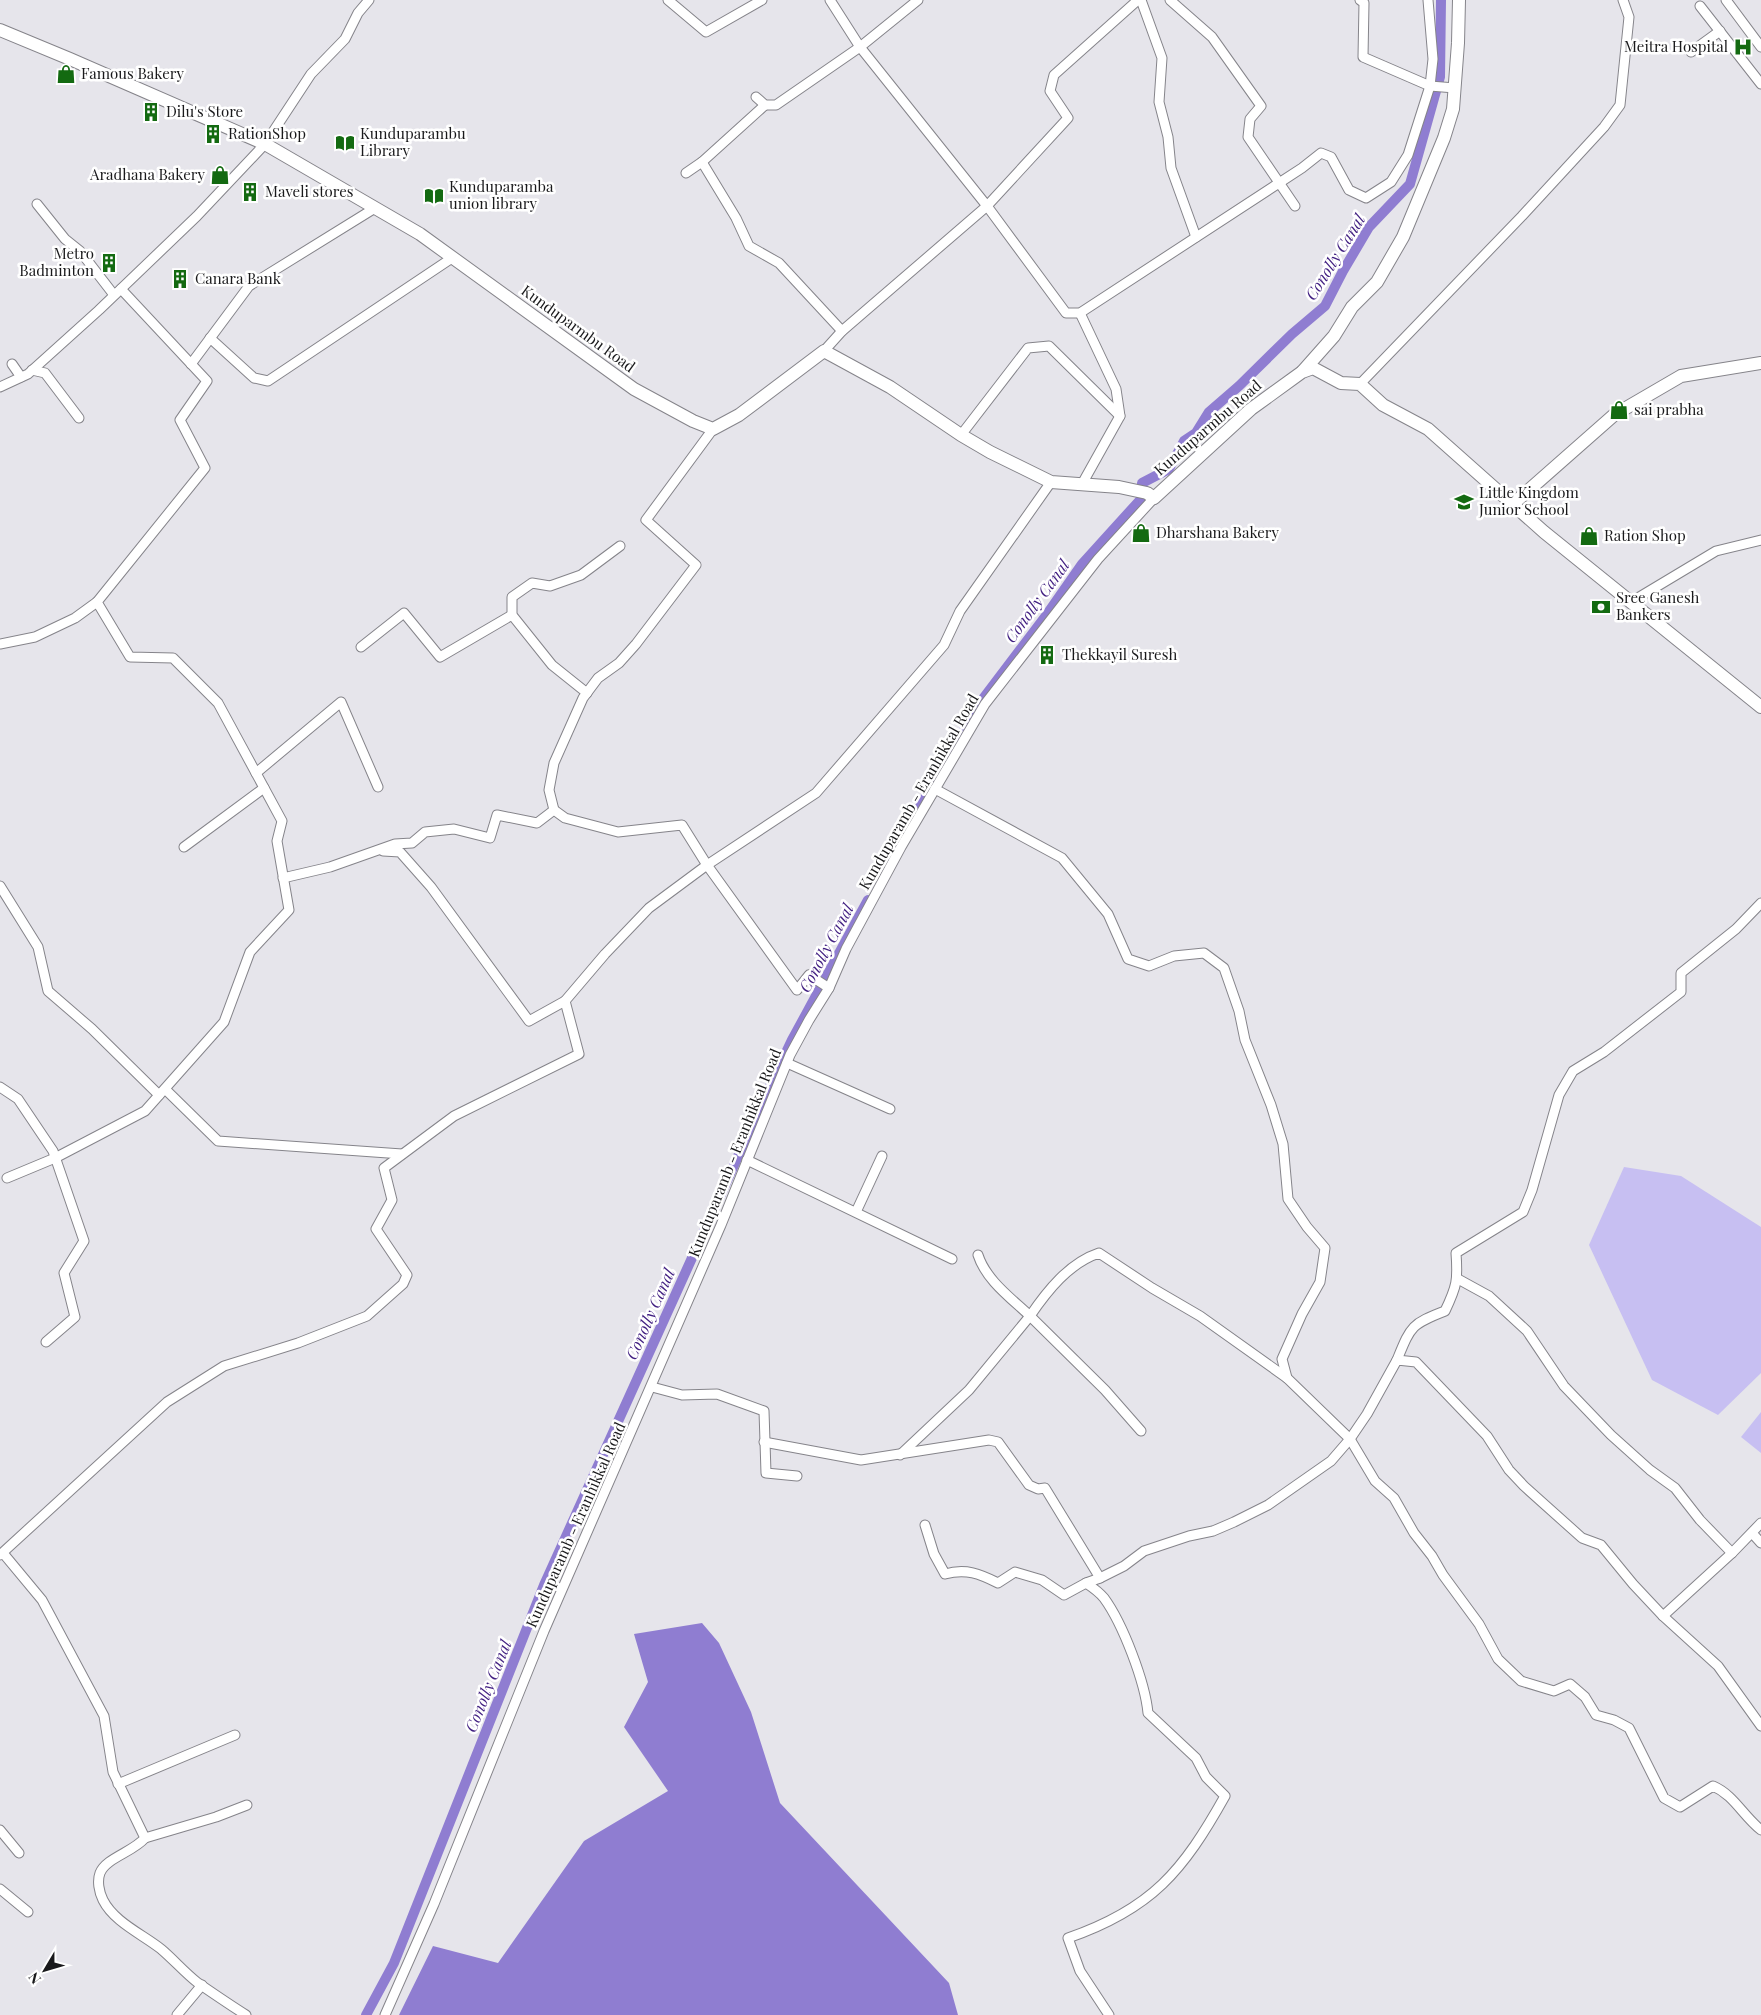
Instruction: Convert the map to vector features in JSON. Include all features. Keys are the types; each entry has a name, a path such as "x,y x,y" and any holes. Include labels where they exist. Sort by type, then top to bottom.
{"main road":[{"name":"Kunduparmbu Road","path":"1150,495 1251,408 1302,372 1334,336 1352,306 1377,282 1404,237 1444,138 1452,109 1455,88 1459,0"},
{"name":"Kunduparmbu Road","path":"0,30 265,144 420,234 634,389 693,421 713,429"},
{"path":"713,429 739,415 824,351 890,387 990,452 1051,482 1108,485 1150,495"},
{"path":"1513,504 1614,415 1681,376 1761,363"},
{"path":"1302,372 1313,368 1341,383 1360,384 1383,405 1428,430 1513,504 1761,707"}],"street":[{"path":"0,387 32,370 118,292 197,216 265,144 310,74 345,39 358,13 369,0"},
{"path":"668,0 706,32 762,0"},
{"path":"830,0 860,47 986,206 1066,313 1080,313 1279,183 1321,153 1331,157 1349,190 1366,198 1391,182 1408,155 1430,86 1433,60 1428,0"},
{"path":"686,173 702,162 765,106 776,104 795,93 860,47 918,0"},
{"path":"824,351 842,331 986,206 1068,118 1050,91 1054,74 1139,0 1162,58 1159,102 1168,137 1171,168 1196,237"},
{"path":"1170,0 1212,37 1261,106 1250,119 1248,137 1295,206"},
{"path":"1360,0 1364,3 1364,58 1430,86 1455,88"},
{"path":"1360,384 1522,216 1604,127 1620,105 1629,17 1623,0"},
{"path":"1726,0 1761,47"},
{"path":"1700,6 1760,80"},
{"path":"1691,52 1720,31"},
{"path":"756,97 765,106"},
{"path":"702,162 736,218 749,246 779,263 842,331"},
{"path":"0,644 35,637 74,618 98,602 206,468 180,420 207,380 118,292 80,251 65,239 37,204"},
{"path":"191,364 249,286 375,208"},
{"path":"210,338 254,378 268,381 452,258"},
{"path":"1080,313 1116,389 1120,416 1082,484"},
{"path":"962,435 1028,348 1049,346 1120,416"},
{"path":"12,364 22,377"},
{"path":"32,370 44,373 79,418"},
{"path":"713,429 646,520 696,565 636,644 619,664 598,678 583,698 554,763 549,790 554,810 565,818 618,832 682,825 707,865 797,990 809,975 828,988"},
{"path":"380,850 400,852 431,886 529,1021 565,1001 605,954 649,908 707,865 816,793 944,644 960,611 1051,482"},
{"name":"Kunduparamb - Eranhikkal Road","path":"385,2015 434,1904 544,1631 652,1387 787,1063 828,988 857,928 935,788 985,704 1150,495"},
{"path":"1631,602 1716,551 1761,540"},
{"path":"587,693 552,665 512,615 512,597 532,583 550,586 581,575 620,546"},
{"path":"7,1178 55,1158 145,1111 224,1022 250,952 289,910 277,841 282,820 218,703 173,658 130,656 98,602"},
{"path":"361,647 404,613 440,657 512,615"},
{"path":"256,773 341,702 378,787"},
{"path":"184,847 264,788"},
{"path":"935,788 1062,858 1108,914 1128,959 1149,966 1174,956 1204,954 1224,968 1239,1011 1245,1040 1271,1105 1282,1144 1288,1199 1307,1227 1325,1248 1320,1282 1302,1314 1282,1359 1287,1378"},
{"path":"283,878 330,867 395,844 412,843 424,832 454,829 490,838 497,815 537,823 554,810"},
{"path":"0,886 38,947 48,991 218,1141 402,1154"},
{"path":"925,1525 934,1554 945,1574 957,1571 976,1572 998,1583 1014,1572 1042,1580 1064,1595 1124,1566 1144,1551 1190,1536 1213,1531 1268,1505 1331,1461 1350,1439 1379,1395 1408,1333 1420,1320 1445,1311 1458,1279 1456,1253 1523,1212 1537,1172 1559,1095 1573,1072 1604,1052 1681,992 1681,973 1736,929 1761,902"},
{"path":"145,1838 113,1772 104,1716 42,1600 2,1554 167,1402 224,1366 298,1343 367,1316 403,1284 408,1275 376,1229 392,1200 384,1168 454,1116 579,1054 565,1001"},
{"path":"787,1063 890,1109"},
{"path":"0,1087 18,1099 53,1151 84,1241 64,1273 75,1317 46,1342"},
{"path":"856,1212 882,1156"},
{"path":"748,1160 952,1259"},
{"path":"900,1455 970,1390 1030,1316 1048,1290 1087,1257 1099,1253 1152,1288 1200,1316 1287,1378 1350,1439 1375,1481 1394,1498 1414,1533 1479,1624 1498,1659 1521,1681 1554,1691 1570,1684 1585,1697 1596,1715 1614,1720 1629,1728 1664,1798 1680,1807 1713,1786 1725,1792 1750,1821 1761,1830"},
{"path":"978,1255 982,1267 1006,1294 1105,1390 1141,1431"},
{"path":"1458,1279 1489,1296 1527,1331 1564,1386 1611,1435 1650,1470 1675,1488 1700,1520 1732,1553"},
{"path":"1397,1360 1416,1362 1486,1436 1509,1470 1524,1486 1582,1538 1601,1545 1633,1584 1663,1616 1718,1666 1761,1726"},
{"path":"652,1387 682,1395 717,1394 764,1411 766,1473 797,1476"},
{"path":"764,1442 861,1460 989,1440 998,1442 1029,1485 1038,1489 1045,1488 1100,1578"},
{"path":"1663,1616 1732,1553 1761,1523"},
{"path":"1752,1533 1761,1543"},
{"path":"1086,1583 1103,1597 1123,1634 1147,1696 1148,1713 1196,1758 1206,1777 1226,1796 1193,1849 1175,1873 1157,1890 1123,1915 1092,1930 1068,1938 1080,1971 1109,2015"},
{"path":"118,1784 235,1735"},
{"path":"246,2015 202,1985 160,1949 127,1925 103,1900 98,1887 100,1874 108,1863 138,1846 145,1838 216,1817 247,1805"},
{"path":"0,1830 19,1853"},
{"path":"0,1889 28,1912"},
{"path":"177,2015 202,1985"}],"shaded area":[{"path":"1624,1167 1681,1176 1761,1227 1761,1373 1718,1415 1652,1380 1589,1245"},
{"path":"1761,1412 1761,1453 1741,1437"},
{"path":"702,1623 719,1643 751,1712 780,1803 949,1983 958,2015 399,2015 433,1946 498,1963 584,1841 668,1791 624,1727 648,1682 634,1634"}],"waterway":[{"name":"Conolly Canal","path":"914,817 979,704 1045,617 1082,564 1141,499 1142,483 1169,469 1184,441 1196,433 1209,412 1239,386 1292,334 1325,306 1369,227 1410,184 1440,77 1441,0"},
{"name":"Conolly Canal","path":"366,2015 394,1963 544,1585 763,1101 792,1040 868,900"}],"place":[{"name":"Meitra Hospital","path":"1743,47"},
{"name":"Famous Bakery","path":"66,74"},
{"name":"Dilu's Store","path":"151,112"},
{"name":"RationShop","path":"213,134"},
{"name":"Kunduparambu Library","path":"345,143"},
{"name":"Aradhana Bakery","path":"220,175"},
{"name":"Maveli stores","path":"250,192"},
{"name":"Kunduparamba union library","path":"434,196"},
{"name":"Metro Badminton","path":"109,263"},
{"name":"Canara Bank","path":"180,279"},
{"name":"sai prabha","path":"1619,410"},
{"name":"Little Kingdom Junior School","path":"1464,502"},
{"name":"Dharshana Bakery","path":"1141,533"},
{"name":"Ration Shop","path":"1589,536"},
{"name":"Sree Ganesh Bankers","path":"1601,607"},
{"name":"Thekkayil Suresh","path":"1047,655"}]}
